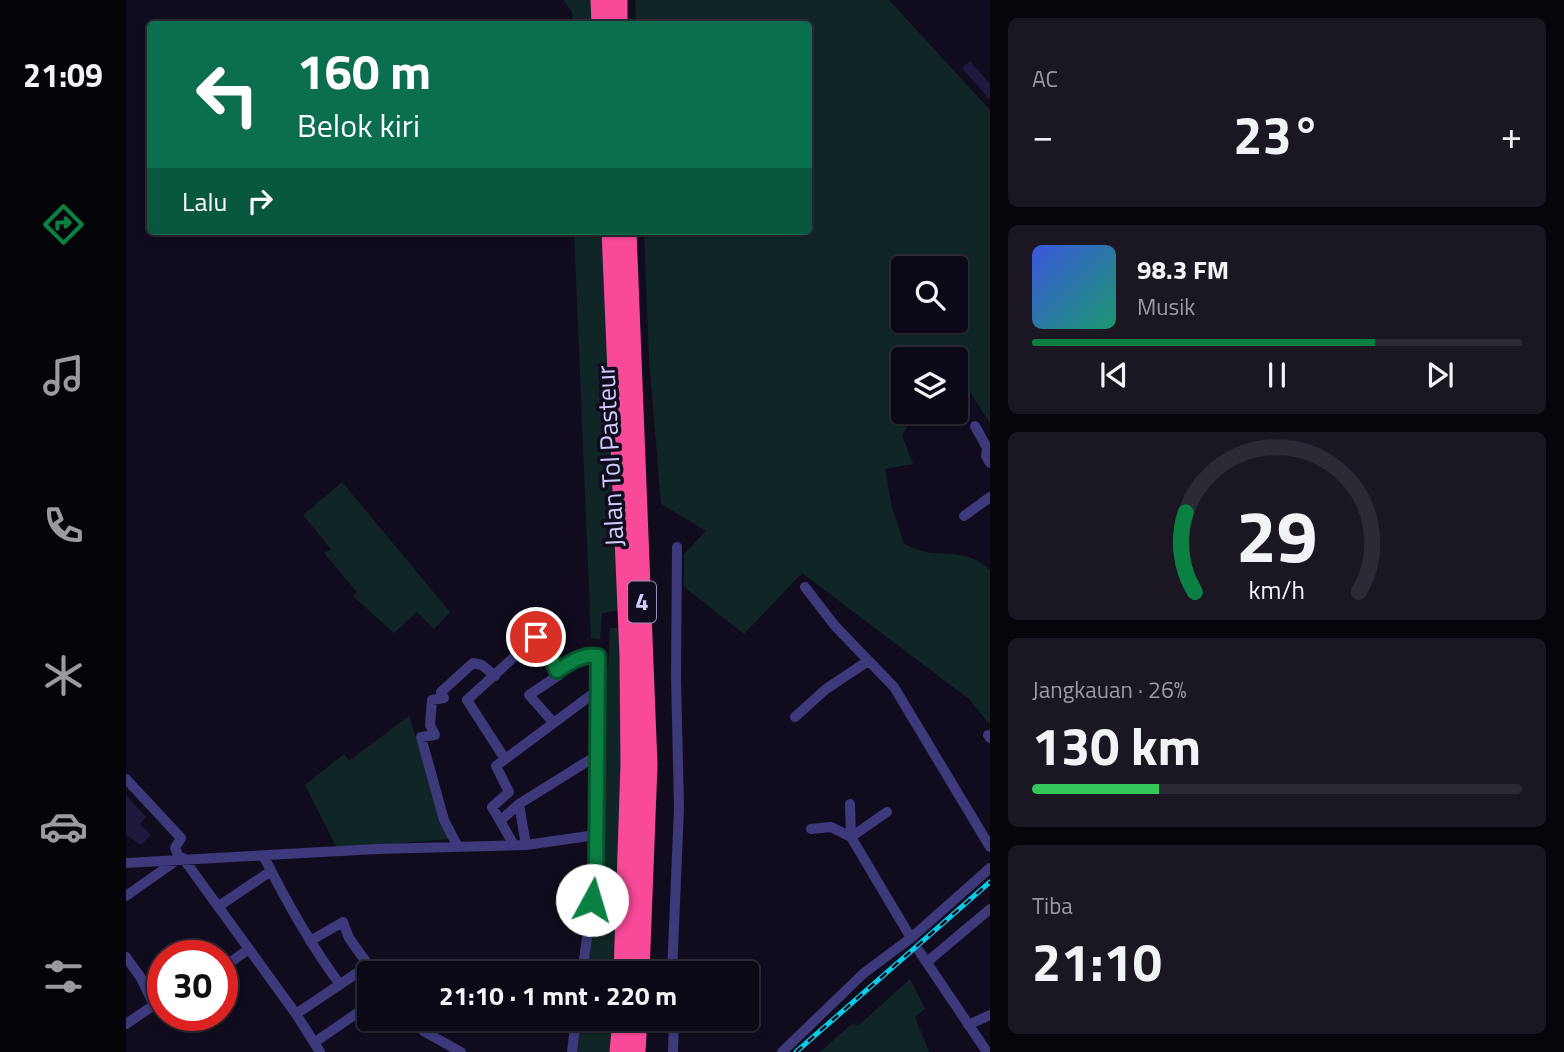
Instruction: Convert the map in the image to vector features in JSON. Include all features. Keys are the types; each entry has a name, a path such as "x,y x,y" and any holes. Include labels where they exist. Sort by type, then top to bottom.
{"highway":[{"path":"600,0 601,21"},
{"path":"618,0 618,21"},
{"name":"Jalan Tol Pasteur","path":"611,235 629,656 630,764 623,961"},
{"name":"Jalan Tol Pasteur","path":"626,235 648,765 640,961"},
{"path":"619,1052 621,1031"},
{"path":"636,1052 637,1031"}],"street":[{"path":"975,426 987,448 986,456 990,463"},
{"path":"964,516 990,497"},
{"path":"672,961 679,808 677,547"},
{"path":"805,587 835,626 894,687 990,847"},
{"path":"505,759 467,700 536,637 549,653 559,675 529,695 553,722"},
{"path":"557,671 580,658 598,656 596,876 584,961"},
{"path":"795,717 826,689 868,661"},
{"path":"458,847 440,810 421,737 435,735 430,725 432,701 443,698 441,692 473,663 482,665 495,676"},
{"path":"514,845 492,807 509,792 495,768 598,690"},
{"path":"500,821 519,804 596,756"},
{"path":"126,779 181,838 175,848 180,859 219,906 318,1047 357,1014"},
{"path":"519,804 526,845"},
{"path":"849,804 851,837 911,938"},
{"path":"851,837 887,812"},
{"path":"811,829 831,827 851,837"},
{"path":"126,863 526,845 596,835"},
{"path":"262,855 280,893 340,983"},
{"path":"126,896 180,859"},
{"path":"782,1052 864,973 911,938 990,868"},
{"path":"219,906 271,871"},
{"path":"927,962 990,909"},
{"path":"310,941 343,922 349,938 366,961"},
{"path":"238,956 248,949"},
{"path":"919,951 987,1052"},
{"path":"126,957 147,986"},
{"path":"296,1014 340,983 357,976"},
{"path":"126,1024 147,1010"},
{"path":"968,1025 990,1014"},
{"path":"425,1031 461,1052"},
{"path":"572,1052 574,1031"},
{"path":"673,1052 674,1031"}],"green space":[{"path":"563,0 591,0 593,21 573,21 572,12"},
{"path":"635,0 889,0 990,110 990,423 970,392 968,393 968,347 891,347 891,424 909,424 902,435 913,464 885,469 892,507 904,544 928,552 969,557 990,570 990,725 969,699 802,573 744,634 684,587 684,554 706,531 661,504 649,358 644,235 812,235 812,21 636,21"},
{"path":"574,235 602,235 619,610 602,613 600,639 591,638"},
{"path":"342,482 450,612 434,629 417,612 394,633 353,596 357,592 324,553 331,549 303,515"},
{"path":"610,628 622,628 621,867 616,961 589,961 602,668 608,668"},
{"path":"409,716 442,821 451,839 337,848 305,785 344,754 349,761"},
{"path":"910,979 925,1009 915,1017 929,1052 820,1052 853,1023 858,1026"},
{"path":"579,1031 611,1031 610,1052 576,1052"}],"building":[{"path":"970,61 990,84 990,100 962,68"},
{"path":"126,795 146,817 140,824 151,835 141,845 126,835"}],"railway":[{"path":"796,1052 990,882"}],"route":[{"path":"536,637 549,653 557,671 580,658 598,656 596,876 592,900"}]}
